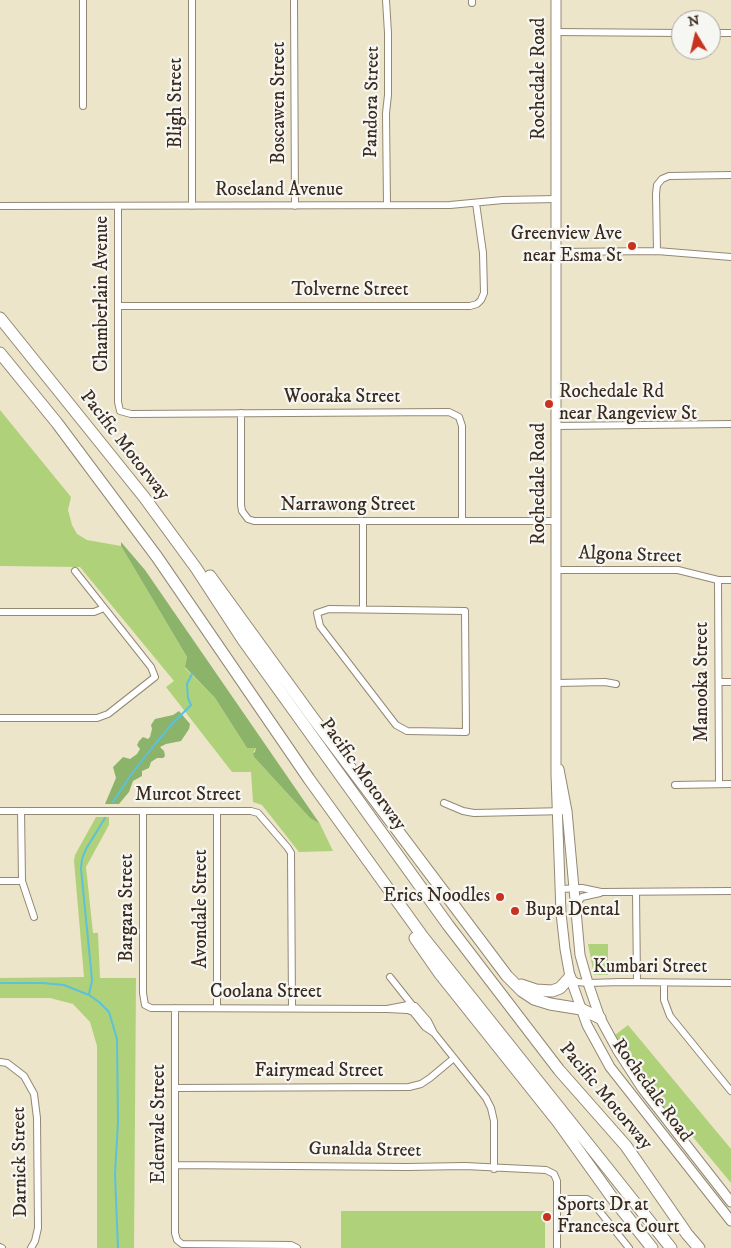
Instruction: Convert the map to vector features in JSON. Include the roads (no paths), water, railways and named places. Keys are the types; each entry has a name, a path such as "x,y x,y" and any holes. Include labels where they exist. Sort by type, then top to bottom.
{"highway":[{"name":"Pacific Motorway","path":"0,318 144,497 196,568 243,640 448,925 559,1070 626,1146 687,1234 700,1248"},
{"name":"Pacific Motorway","path":"0,353 57,423 157,557 308,779 423,937 670,1248"},
{"path":"144,497 174,525 318,725 507,976 528,996 541,1002 581,1009 600,1018"},
{"path":"308,779 344,841 440,974 558,1122 611,1196 652,1248"},
{"path":"515,984 536,990 552,991 560,988 570,977"}],"main road":[{"name":"Rochedale Road","path":"556,0 556,811 565,949 570,977 581,1009 592,1036 610,1067 731,1221"},
{"name":"Rochedale Road","path":"557,759 567,811 580,955 600,1018 618,1051 642,1088 731,1202"}],"street":[{"path":"83,0 84,106"},
{"name":"Bligh Street","path":"192,0 192,206"},
{"name":"Boscawen Street","path":"294,0 295,206"},
{"name":"Pandora Street","path":"386,0 388,33 388,95 386,113 387,205"},
{"path":"556,32 671,33"},
{"path":"657,251 656,194 657,185 662,179 669,176 731,174"},
{"name":"Roseland Avenue","path":"0,206 450,205 503,200 557,199"},
{"name":"Tolverne Street","path":"118,306 470,306 477,304 484,293 484,252 476,203"},
{"name":"Chamberlain Avenue","path":"118,206 118,402 120,411"},
{"path":"557,252 657,251 731,257"},
{"name":"Wooraka Street","path":"120,411 131,414 448,412 459,417 462,426 462,520"},
{"name":"Narrawong Street","path":"241,413 241,505 244,517 254,521 556,521"},
{"path":"556,426 731,424"},
{"path":"363,521 363,609"},
{"path":"0,718 97,718 108,714 155,677 152,667 75,570"},
{"name":"Algona Street","path":"556,570 678,570 718,580 731,580"},
{"name":"Manooka Street","path":"718,580 719,784"},
{"path":"0,612 94,612 104,608"},
{"path":"363,609 465,611 466,732 408,730 396,725 320,626 317,614 329,610 363,609"},
{"path":"557,683 605,682 616,684"},
{"path":"719,682 731,682"},
{"path":"675,785 731,784"},
{"path":"444,803 463,811 474,813 567,811"},
{"name":"Murcot Street","path":"0,811 251,811 258,813 291,854 292,1008"},
{"path":"21,811 22,881 34,917"},
{"name":"Bargara Street","path":"144,811 145,1004"},
{"name":"Avondale Street","path":"218,811 218,1008"},
{"path":"0,882 22,881"},
{"path":"560,889 573,888 601,892 731,891"},
{"path":"575,907 582,897 601,892"},
{"path":"636,892 637,982"},
{"path":"390,977 412,1008 419,1009 434,1033 486,1098 494,1121 494,1169"},
{"name":"Kumbari Street","path":"570,977 577,982 588,983 731,983"},
{"path":"664,983 664,1000 670,1016 731,1091"},
{"path":"400,1006 403,1001 402,992"},
{"name":"Coolana Street","path":"145,1004 151,1008 412,1008"},
{"name":"Coolana Street","path":"387,1008 400,1006 412,1008"},
{"name":"Edenvale Street","path":"175,1008 174,1165 175,1233 177,1240 182,1244 290,1246 298,1248"},
{"name":"Fairymead Street","path":"175,1088 409,1087 421,1084 454,1058"},
{"name":"Darnick Street","path":"0,1062 7,1063 24,1076 34,1094 38,1118 38,1228 31,1248"},
{"name":"Gunalda Street","path":"174,1165 465,1166 542,1170 554,1174 557,1181 557,1198"},
{"path":"557,1248 557,1198 582,1198 593,1203 629,1248"}],"waterway":[{"path":"113,802 155,744 191,705 188,698 187,684 192,674"},
{"path":"89,994 92,981 81,869 86,849 105,818"},
{"path":"0,983 64,985 89,995 109,1012 117,1039 118,1122 115,1174 118,1248"}],"place":[{"name":"Greenview Ave near Esma St","path":"632,246"},
{"name":"Rochedale Rd near Rangeview St","path":"549,404"},
{"name":"Erics Noodles","path":"500,897"},
{"name":"Bupa Dental","path":"515,911"},
{"name":"Sports Dr at Francesca Court","path":"547,1217"}]}
